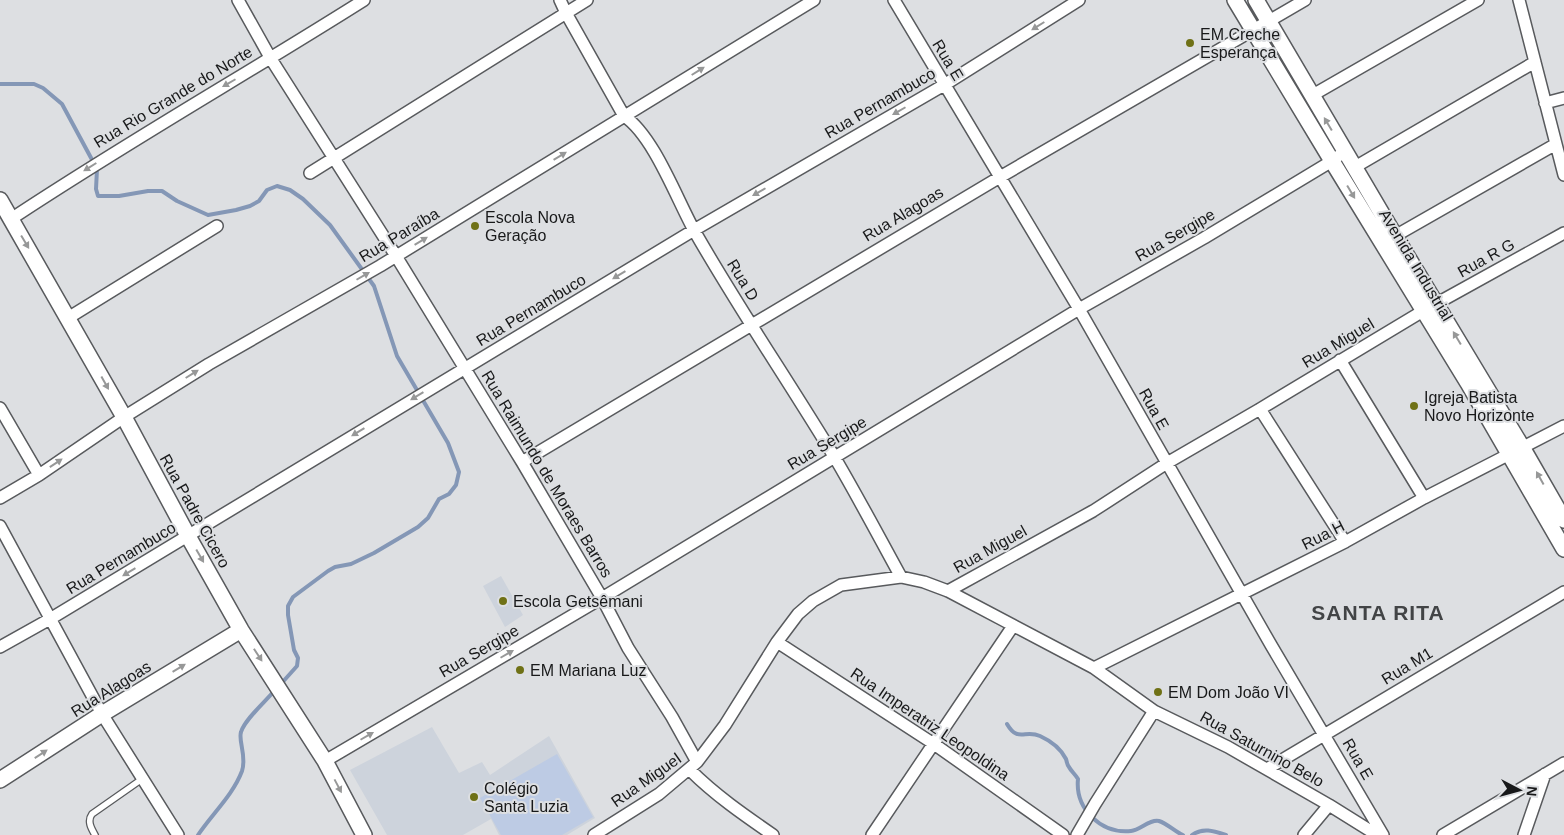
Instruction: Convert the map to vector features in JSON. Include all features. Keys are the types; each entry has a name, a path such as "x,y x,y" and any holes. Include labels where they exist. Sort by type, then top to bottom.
{"street":[{"name":"Rua Raimundo de Moraes Barros","path":"238,0 271,58 396,256 522,462 602,598 628,648 672,717 694,766 706,786 744,816 774,835"},
{"name":"Rua Rio Grande do Norte","path":"5,222 109,155 364,0"},
{"name":"Rua D","path":"560,0 624,116 635,124 644,136 694,230 751,326 834,458 901,577"},
{"path":"310,173 587,0"},
{"name":"Rua Paraíba","path":"0,498 39,475 124,417 234,350 380,266 814,0"},
{"name":"Rua E","path":"894,0 1079,309 1166,463 1384,835"},
{"name":"Rua Pernambuco","path":"0,647 50,620 694,230 944,85 1079,0"},
{"name":"Avenida Industrial","path":"1235,0 1468,383 1564,549"},
{"name":"Avenida Industrial","path":"1256,0 1311,96 1437,304 1564,520"},
{"name":"Rua Alagoas","path":"522,462 1000,177 1305,0"},
{"path":"1311,96 1478,0"},
{"path":"1519,0 1564,175"},
{"path":"1355,168 1535,62"},
{"path":"1545,102 1564,98"},
{"path":"1395,236 1556,144"},
{"name":"Rua Sergipe","path":"325,761 602,598 1079,309 1204,238 1332,161 1345,151"},
{"name":"Rua Padre Cicero","path":"0,200 5,222 68,318 241,630 325,761 364,835"},
{"path":"68,318 217,226"},
{"name":"Rua R G","path":"1423,311 1564,233"},
{"name":"Rua Miguel","path":"594,835 659,794 694,766 724,725 798,614 824,594 841,585 901,577 924,582 948,591 1093,511 1166,463 1423,311"},
{"path":"1340,360 1424,498"},
{"path":"0,408 39,475"},
{"path":"1260,409 1345,542"},
{"name":"Rua H","path":"1094,668 1345,542 1424,498 1564,426"},
{"path":"0,526 102,714 178,835"},
{"name":"Rua Saturnino Belo","path":"948,591 1094,668 1154,710 1228,746 1377,835"},
{"name":"Rua M1","path":"1267,769 1564,592"},
{"path":"872,835 1013,626"},
{"name":"Rua Alagoas","path":"0,780 102,714 241,630"},
{"name":"Rua Imperatriz Leopoldina","path":"778,642 934,744 1063,835"},
{"path":"1077,835 1154,710"},
{"path":"1443,835 1564,763"},
{"path":"1524,835 1545,774"},
{"path":"1304,835 1329,805"}],"lane":[{"path":"96,835 89,817 142,779"}],"shaded area":[{"name":"Escola Getsêmani","path":"501,576 523,615 505,627 483,586"},
{"name":"Colégio Santa Luzia","path":"432,727 459,773 482,762 490,775 549,736 595,818 567,835 499,835 491,819 463,835 387,835 350,770"},
{"path":"557,754 593,817 562,835 501,835 480,798"}],"waterway":[{"path":"0,84 34,84 43,88 62,104 97,169 96,189 98,196 119,196 148,191 162,191 177,201 208,215 250,206 259,201 267,190 277,186 290,190 303,199 330,225 374,286 397,356 448,443 459,472 456,485 449,494 439,499 428,518 418,527 374,553 351,564 335,567 328,571 293,597 288,606 288,615 294,650 298,658 297,666 280,685"},
{"path":"198,835 228,796 242,771 244,760 240,736 243,727 275,690"},
{"path":"1007,724 1015,733 1040,736 1052,743 1064,755 1068,766 1078,779 1078,790 1081,800 1092,817 1100,824 1120,831 1131,831 1159,821 1183,835"},
{"path":"1192,835 1204,830 1226,835"}],"place":[{"name":"EM Creche Esperança","path":"1190,43"},
{"name":"Escola Nova Geração","path":"475,226"},
{"name":"Igreja Batista Novo Horizonte","path":"1414,406"},
{"name":"Escola Getsêmani","path":"503,601"},
{"name":"EM Mariana Luz","path":"520,670"},
{"name":"EM Dom João VI","path":"1158,692"},
{"name":"Colégio Santa Luzia","path":"474,797"}],"district":[{"name":"SANTA RITA","path":"1378,612"}]}
